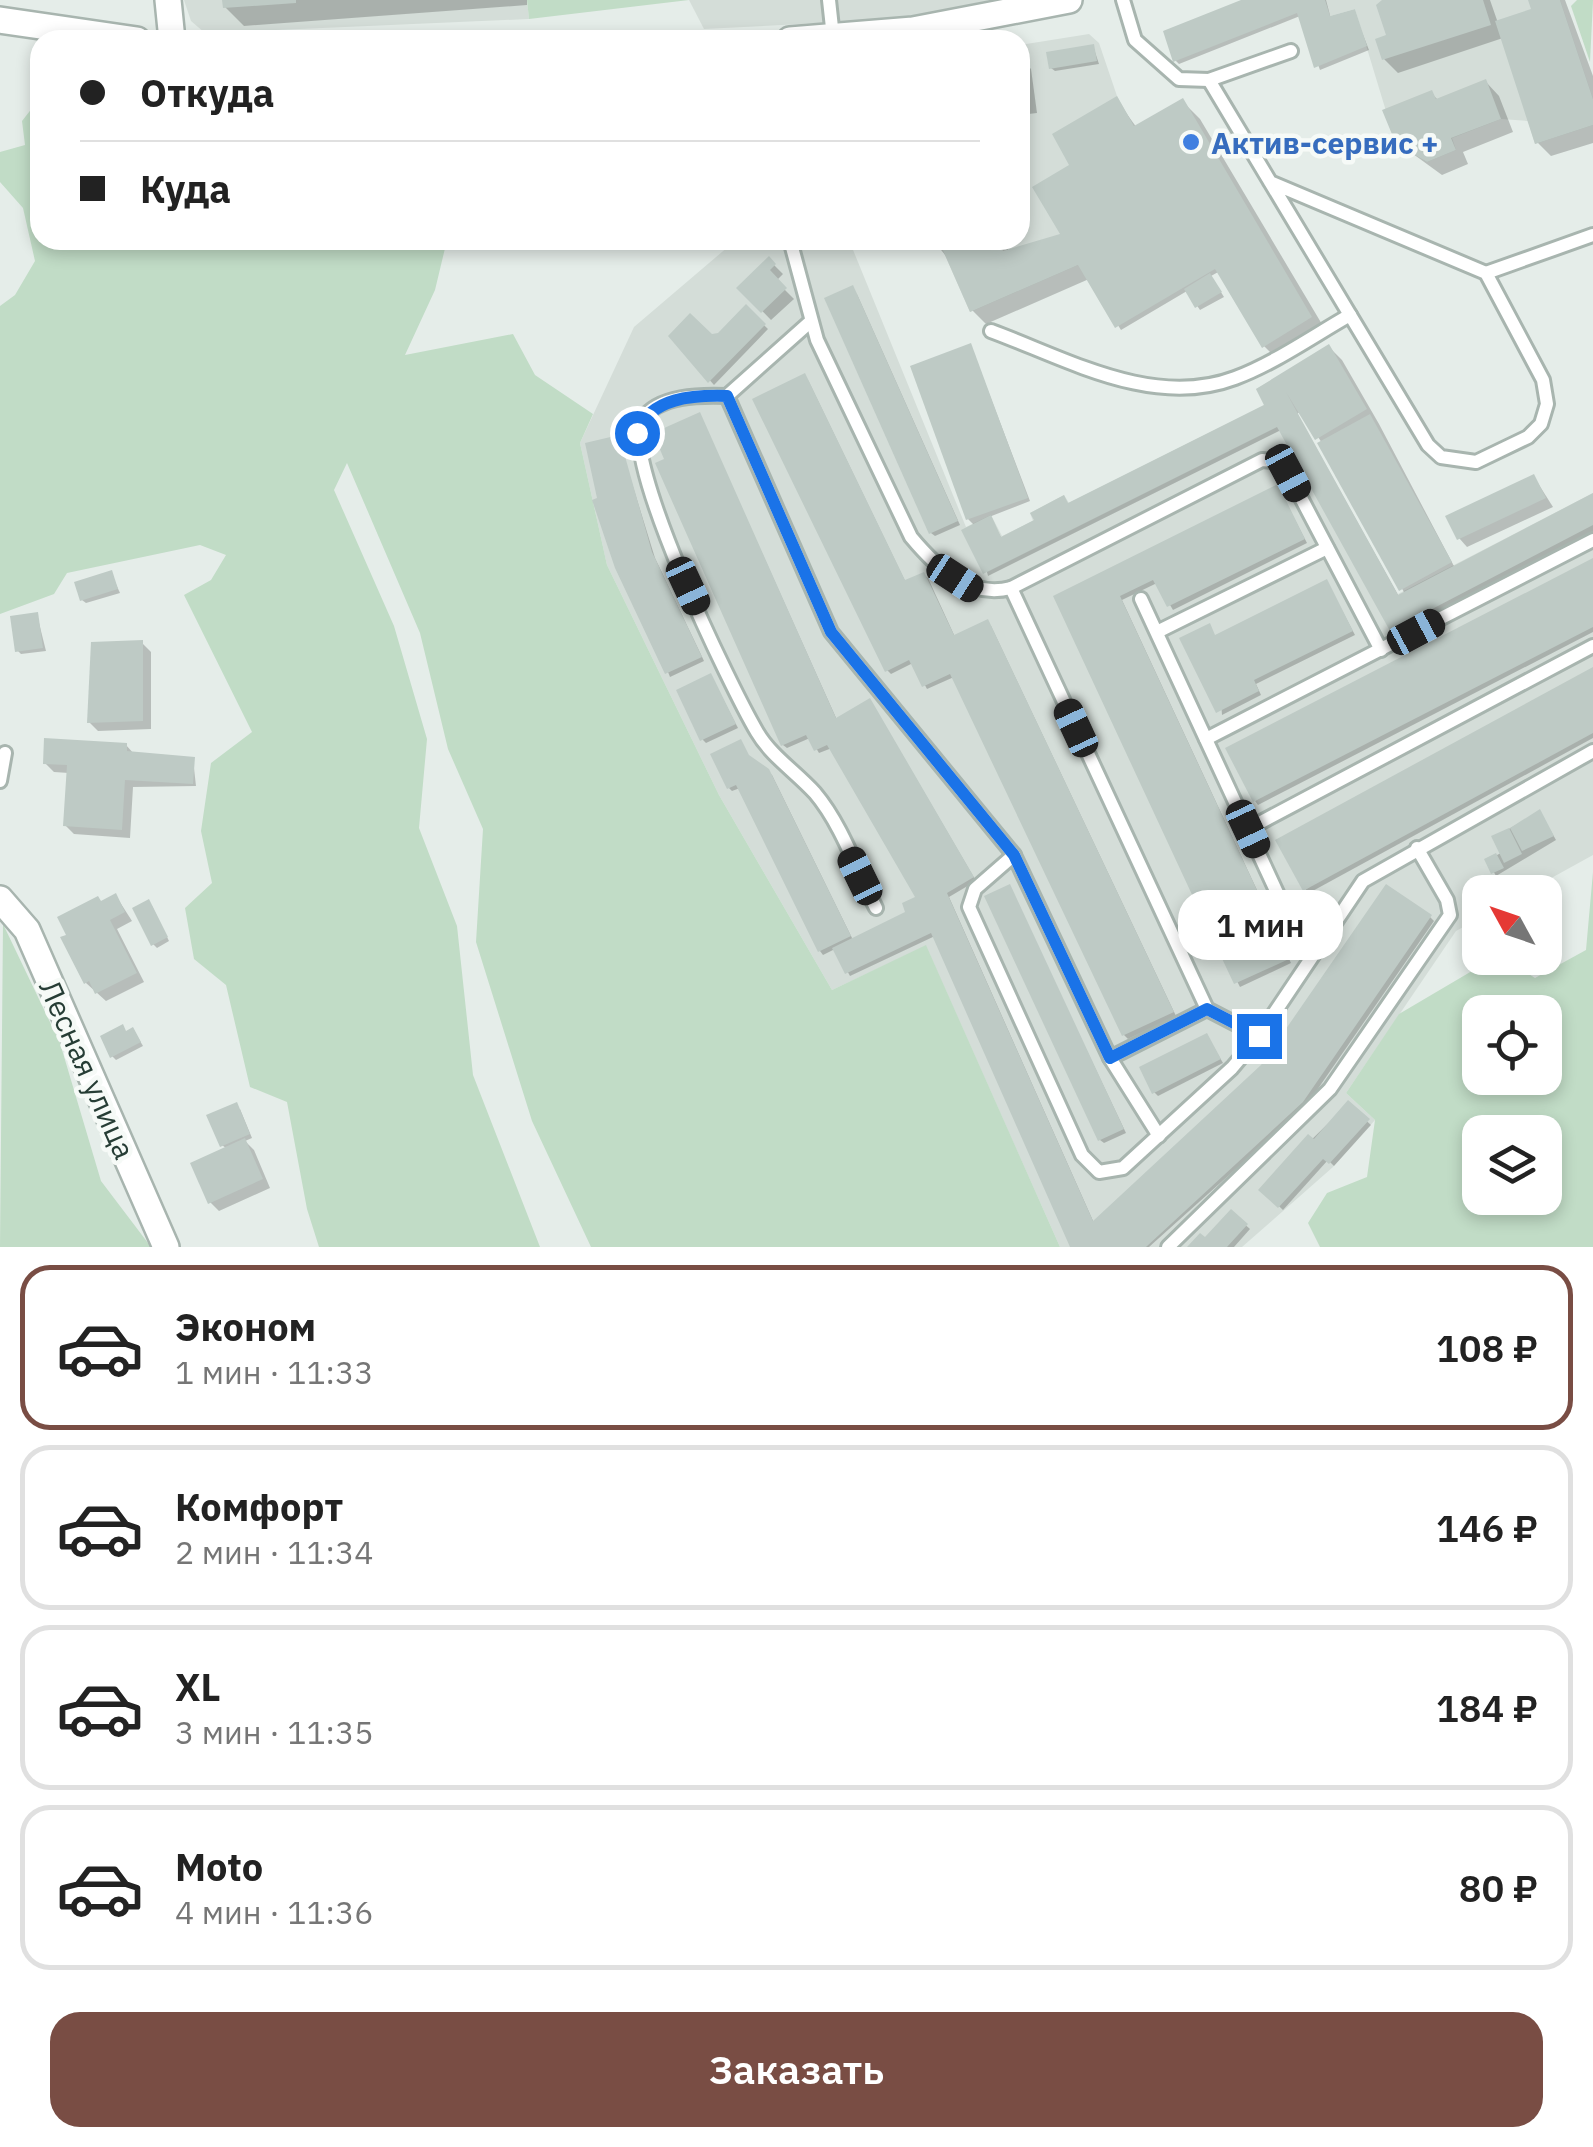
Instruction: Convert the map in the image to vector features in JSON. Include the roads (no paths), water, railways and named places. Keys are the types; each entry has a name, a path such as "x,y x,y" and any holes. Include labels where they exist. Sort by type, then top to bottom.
{"street":[{"path":"168,0 171,30"},
{"path":"913,30 1069,0"},
{"path":"0,20 68,30"},
{"name":"Лесная улица","path":"0,898 27,930 166,1247"}],"lane":[{"path":"829,0 832,30"},
{"path":"1123,0 1130,29 1144,52 1178,79 1209,80 1291,51"},
{"path":"1209,80 1270,182 1350,315 1428,444 1441,457 1476,462 1528,437 1540,424 1546,404 1544,380 1486,273 1270,182"},
{"path":"1486,273 1593,235"},
{"path":"792,250 810,322 911,536 924,553 972,589 992,593 1011,588 1262,460 1274,461 1288,473 1380,650"},
{"path":"991,331 1133,383 1186,390 1238,377 1350,315"},
{"path":"810,322 727,396 690,396 648,413 637,433 643,471 671,550 755,730 828,811 876,908"},
{"path":"727,396 831,632 1014,855 1110,1058 1159,1136"},
{"path":"1206,739 1593,540"},
{"path":"1157,632 1326,548"},
{"path":"1011,588 1207,1009 1259,1036"},
{"path":"1141,598 1280,897 1289,910 1327,934"},
{"path":"1248,829 1593,646"},
{"path":"1014,855 975,889 969,906 1082,1155 1099,1172 1111,1173 1159,1136 1232,1068 1259,1036 1363,881 1593,750"},
{"path":"0,781 5,752"},
{"path":"1168,1247 1330,1088 1450,915 1447,900 1416,848"},
{"path":"1110,1058 1207,1009"}],"place":[{"name":"Актив-сервис +","path":"1191,142"}]}
